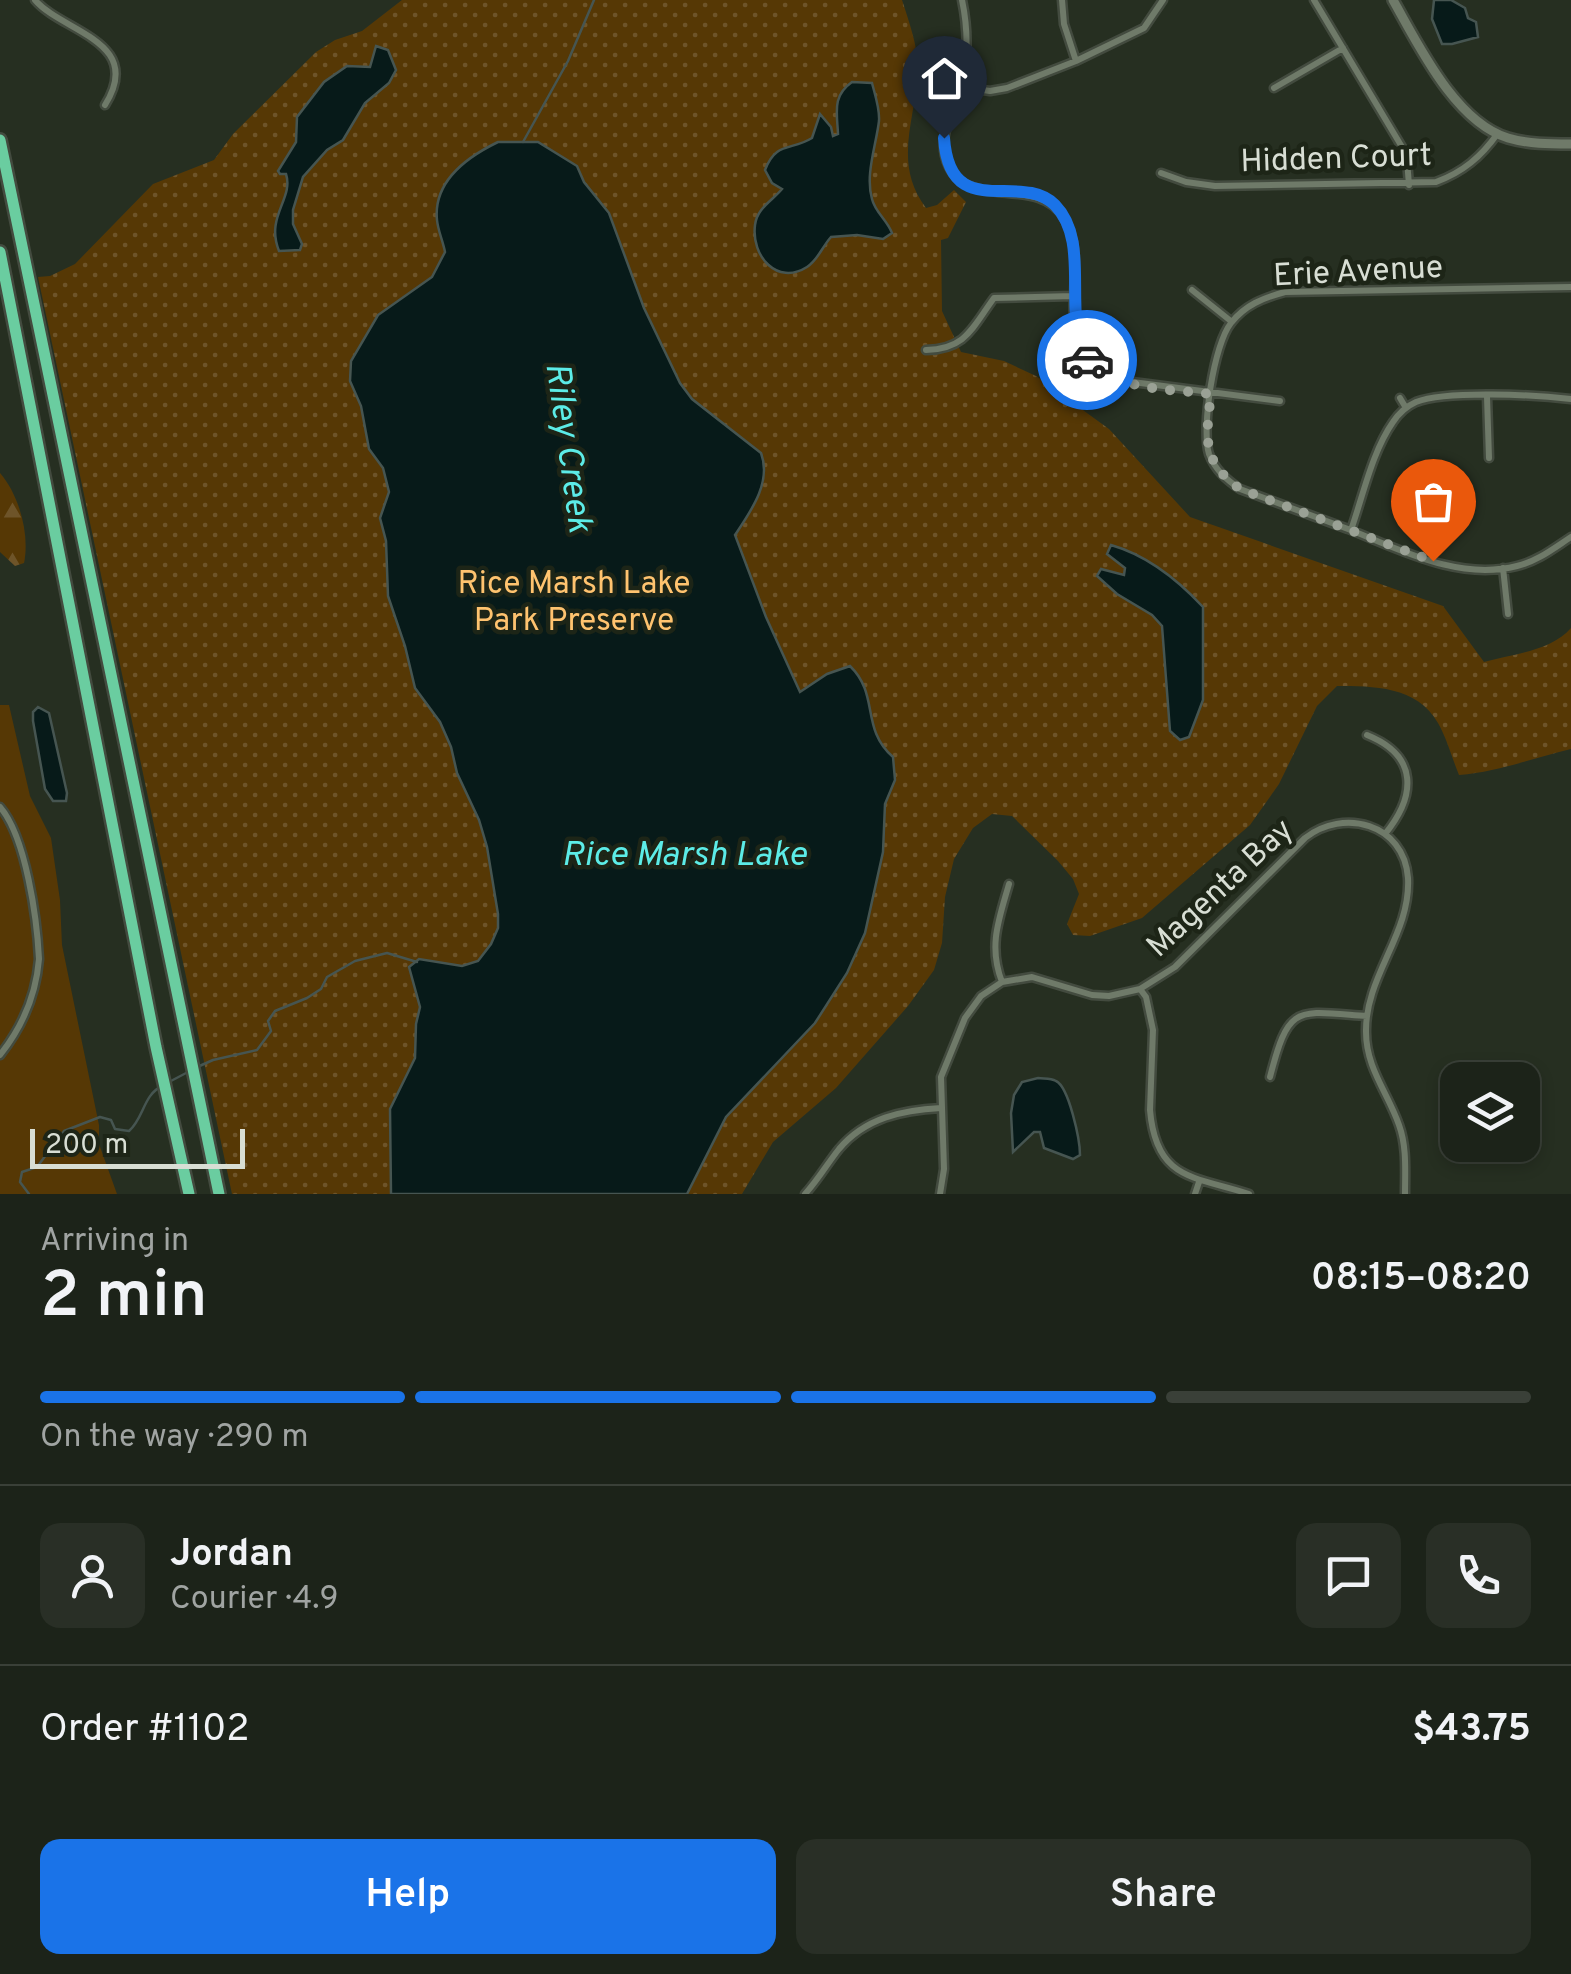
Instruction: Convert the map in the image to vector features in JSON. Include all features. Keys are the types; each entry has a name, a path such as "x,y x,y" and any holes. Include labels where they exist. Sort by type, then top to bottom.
{"highway":[{"path":"0,140 219,1194"},
{"path":"0,252 156,1047 189,1194"}],"street":[{"path":"35,0 59,20 89,34 105,51 115,75 115,89 105,105"},
{"path":"962,0 967,52 962,87 944,138 945,158 972,188 1037,195 1057,207 1073,238 1076,336 1085,359 1099,372 1117,380 1280,401"},
{"path":"1062,0 1064,24 1076,61"},
{"path":"962,87 990,91 1007,88 1076,61 1144,28 1164,0"},
{"path":"1314,0 1402,147 1409,185"},
{"path":"1392,0 1440,80 1460,105 1506,138 1571,144"},
{"path":"1274,88 1342,48"},
{"name":"Hidden Court","path":"1161,173 1198,185 1215,186 1436,182 1456,175 1476,160 1498,133"},
{"name":"Erie Avenue","path":"1232,322 1263,298 1284,292 1571,287"},
{"path":"1192,290 1232,322 1218,346 1206,437 1210,454 1228,480 1240,489 1458,568 1520,565 1571,537"},
{"path":"926,350 943,350 958,344 994,298 1074,296"},
{"path":"1487,396 1488,458"},
{"path":"1400,398 1406,408"},
{"path":"1351,530 1385,436 1406,408 1430,398 1571,399"},
{"path":"1503,568 1508,614"},
{"path":"1367,736 1393,749 1406,771 1408,797 1385,834 1406,868 1406,903 1401,924 1376,975 1366,1034 1374,1074 1404,1140 1405,1194"},
{"path":"0,807 20,850 39,959 27,1012 0,1055"},
{"name":"Magenta Bay","path":"1002,982 1041,978 1076,992 1108,996 1140,989 1174,967 1315,830 1350,821 1363,822 1385,834"},
{"path":"940,1194 944,1168 940,1108 945,1062 964,1018 980,996 1002,982 994,935 1010,884"},
{"path":"1140,989 1146,997 1153,1030 1150,1110 1155,1137 1168,1162 1199,1182 1249,1194"},
{"path":"1270,1077 1284,1030 1297,1015 1313,1012 1367,1016"},
{"path":"805,1194 842,1146 868,1125 899,1112 940,1108"},
{"path":"1195,1194 1199,1182"}],"green space":[{"name":"Rice Marsh Lake Park Preserve","path":"402,0 902,0 918,61 909,140 910,174 926,208 937,205 954,190 966,202 948,238 941,240 942,311 961,352 1004,361 1036,376 1109,429 1190,517 1443,606 1484,662 1542,647 1571,628 1571,749 1459,775 1438,723 1418,702 1379,688 1337,686 1317,706 1279,784 1250,825 1142,918 1090,936 1073,935 1067,924 1079,894 1073,879 1012,816 992,814 973,828 954,859 945,897 942,943 934,970 836,1088 773,1142 742,1194 232,1194 38,277 50,276 75,264 153,184 214,160 233,134 316,52 335,40 362,31"},
{"path":"0,473 13,492 24,528 24,563 15,566 0,552"},
{"path":"0,705 9,705 30,796 51,838 62,945 99,1125 99,1144 117,1194 0,1194"}],"water":[{"path":"1434,0 1451,0 1465,8 1468,18 1476,22 1478,37 1442,44 1432,19"},
{"path":"376,46 388,50 396,70 389,83 365,103 343,140 327,150 303,177 293,210 293,224 302,244 300,250 279,251 275,228 287,183 286,174 278,171 296,142 297,117 324,82 347,66 370,67"},
{"path":"852,82 872,83 876,97 879,121 870,190 892,233 883,239 831,237 807,267 786,273 776,270 762,257 755,236 759,214 782,189 772,183 765,170 779,151 812,138 820,114 833,136 838,134 839,99"},
{"name":"Rice Marsh Lake","path":"498,142 538,142 577,166 584,182 609,213 644,308 680,383 692,399 761,453 762,485 735,535 800,692 827,674 850,666 865,688 877,735 893,757 895,780 885,804 883,852 865,933 847,973 815,1023 726,1117 687,1194 391,1194 390,1109 415,1058 420,1007 409,967 419,959 462,966 478,961 498,928 498,914 479,820 457,773 440,722 415,688 388,596 386,541 380,518 389,492 383,468 369,449 361,406 350,381 351,361 378,315 432,277 445,252 437,206 446,182 464,163"},
{"path":"1111,545 1161,570 1203,607 1203,700 1189,737 1180,740 1170,731 1162,626 1097,576 1101,569 1124,575 1125,568 1107,554"},
{"path":"38,707 49,713 66,801 53,801 45,789 33,721 33,712"},
{"path":"1038,1078 1056,1081 1065,1093 1080,1148 1080,1155 1073,1159 1044,1148 1040,1132 1034,1132 1013,1152 1014,1095 1022,1082"}],"waterway":[{"name":"Riley Creek","path":"523,142 568,61 594,0"},
{"name":"Riley Creek","path":"195,1068 257,1050 271,1031 268,1021 275,1011 307,998 321,989 327,977 355,961 387,953 417,962"},
{"name":"Riley Creek","path":"169,1082 188,1072"},
{"name":"Riley Creek","path":"29,1194 20,1182 22,1172 37,1167 64,1131 100,1117 111,1120 115,1129 129,1131 151,1095 162,1086"}],"way so far":[{"path":"1087,360 1099,372 1117,380 1211,394 1206,437 1210,454 1218,470 1240,489 1433,561"}],"route":[{"path":"944,138 945,158 972,188 1037,195 1048,199 1064,217 1073,238 1076,336 1087,360"}]}
